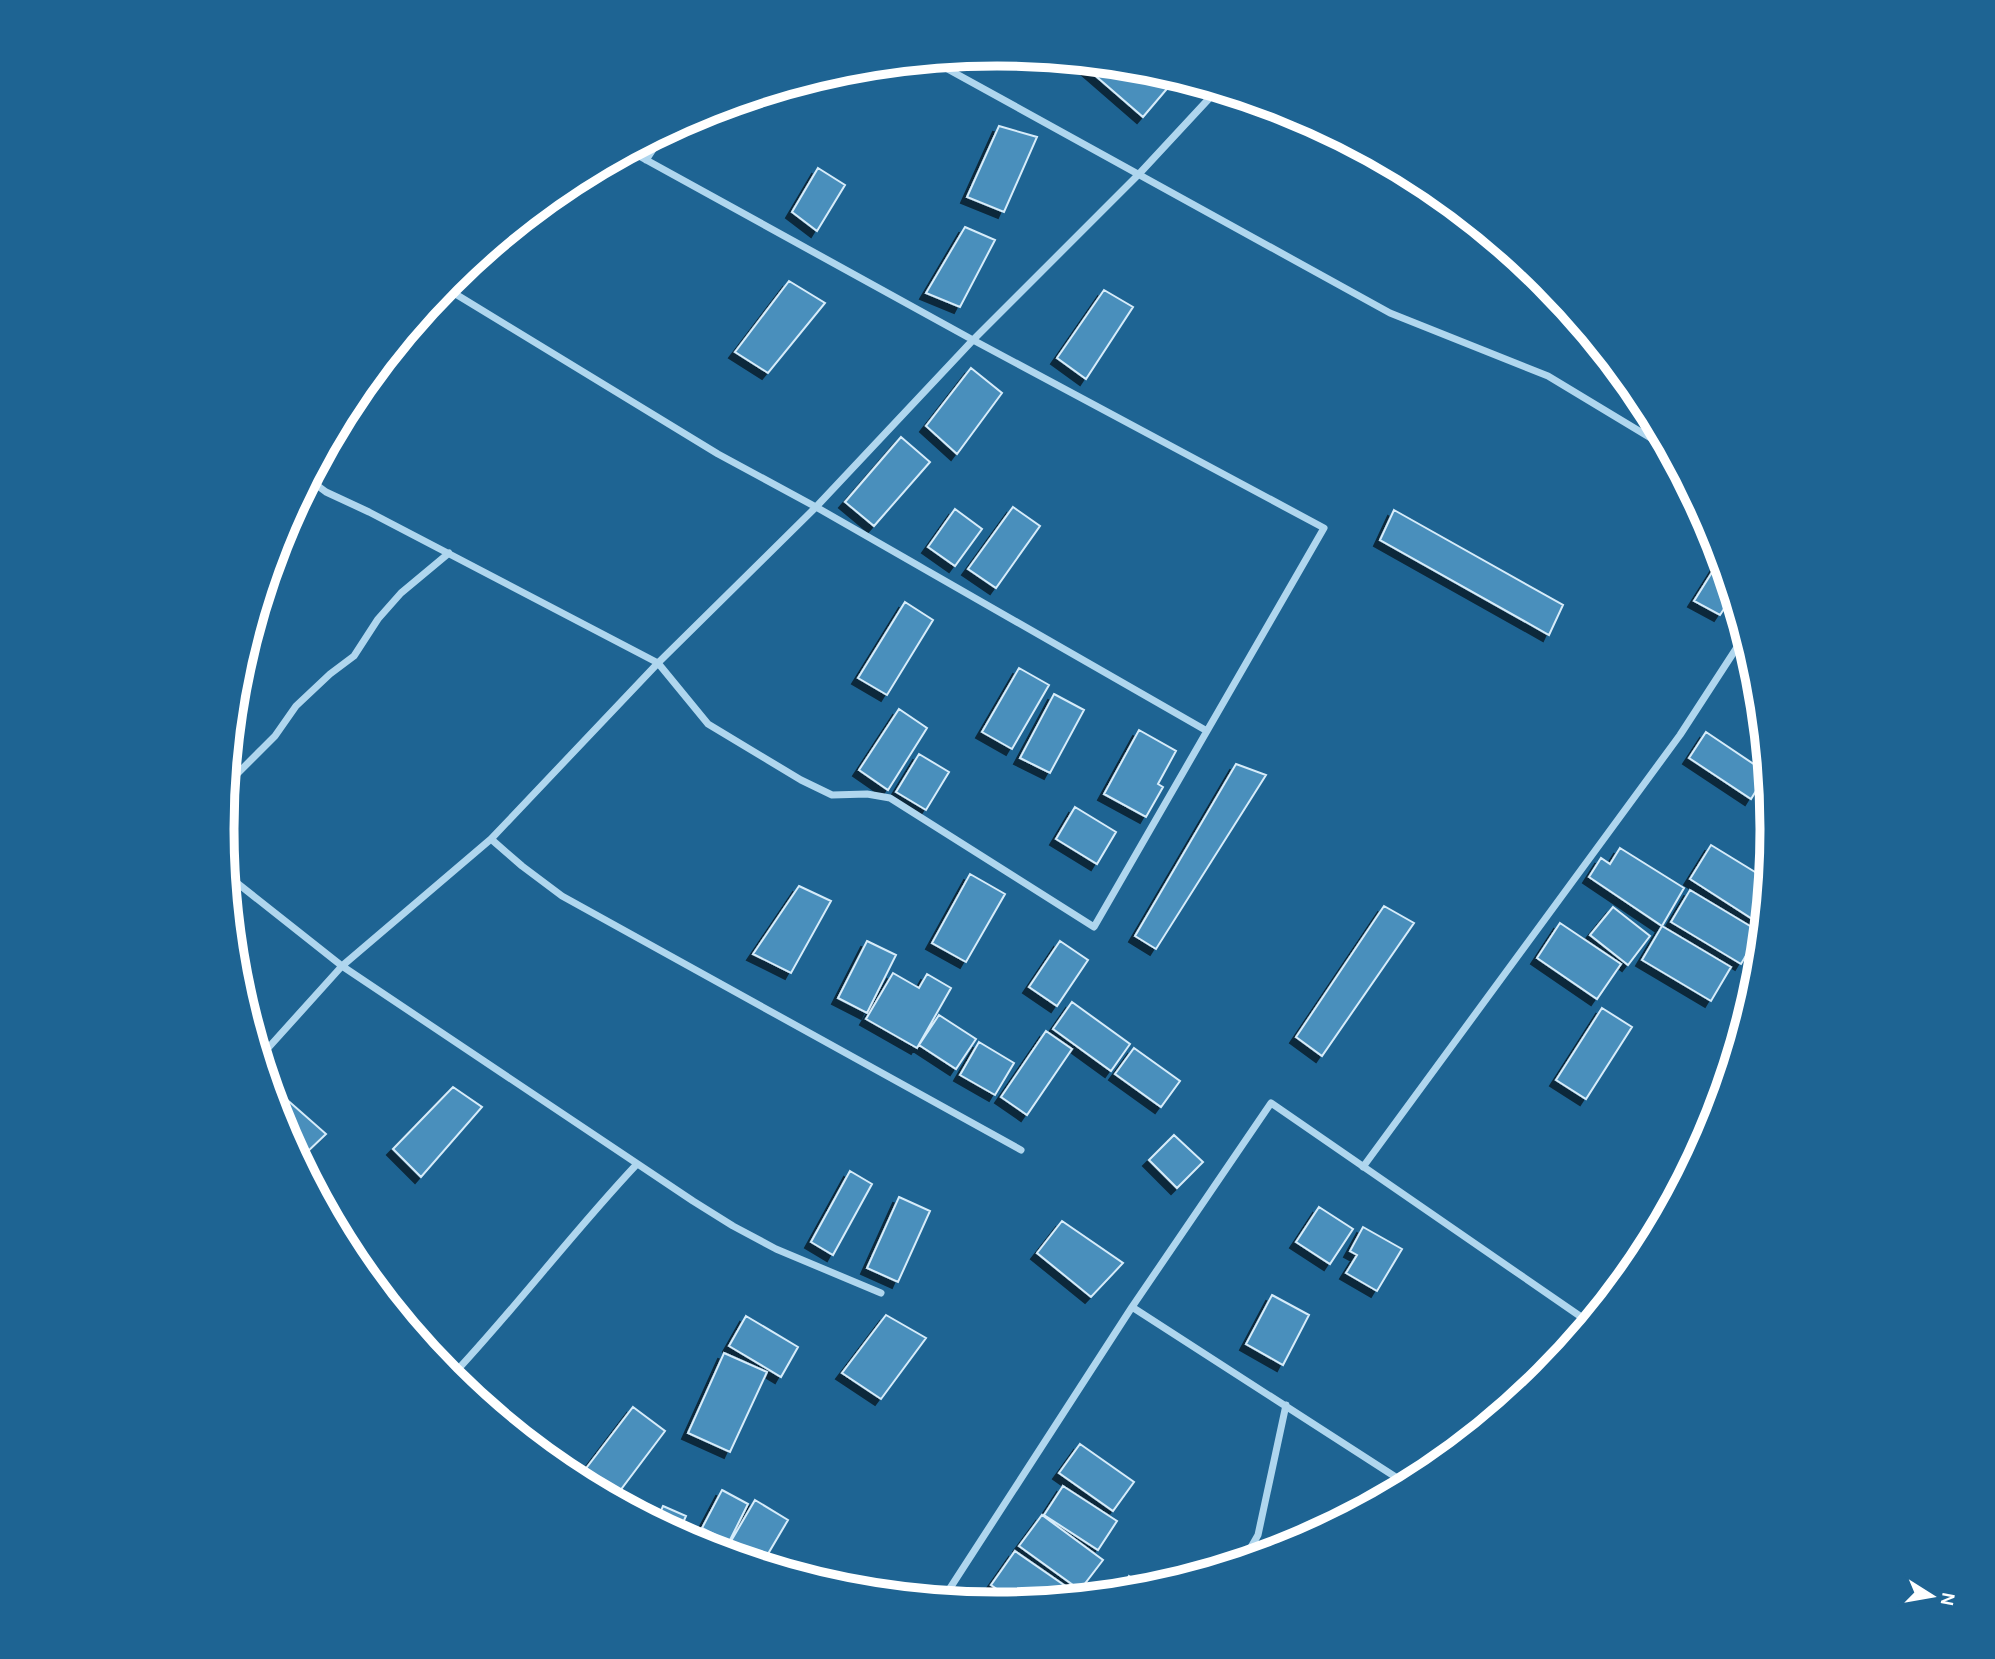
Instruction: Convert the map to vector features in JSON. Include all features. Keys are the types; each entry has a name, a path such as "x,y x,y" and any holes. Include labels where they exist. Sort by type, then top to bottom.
{"street":[{"path":"946,68 1390,313 1548,376 1652,439"},
{"path":"267,1049 342,966 491,839 658,663 817,507 973,340 1139,174 1211,97"},
{"path":"646,160 653,149"},
{"path":"317,485 658,663 708,724 801,780 832,794 867,794 890,798 1094,927 1324,528 973,340 640,156"},
{"path":"455,294 718,454 817,507 1207,731"},
{"path":"237,774 275,736 296,706 354,656 378,618 394,600 449,553"},
{"path":"1363,1167 1680,735 1738,646"},
{"path":"491,839 562,896 1021,1150"},
{"path":"236,882 342,966 637,1164 755,1238 881,1293"},
{"path":"948,1591 1132,1307 1271,1103 1583,1318"},
{"path":"458,1369 508,1316 637,1164"},
{"path":"1132,1307 1398,1478"},
{"path":"1250,1549 1258,1535 1286,1405"}],"building":[{"path":"1092,72 1169,86 1143,117"},
{"path":"999,126 1037,137 1004,212 967,197"},
{"path":"818,168 845,185 817,231 792,212"},
{"path":"965,227 995,240 960,307 926,293"},
{"path":"789,281 825,303 768,373 735,352"},
{"path":"1104,290 1133,307 1086,379 1057,358"},
{"path":"971,368 1002,393 957,454 926,426"},
{"path":"901,437 930,462 874,526 845,502"},
{"path":"1013,507 1040,526 996,588 968,569"},
{"path":"955,509 982,529 955,566 928,547"},
{"path":"1394,510 1563,605 1549,635 1380,540"},
{"path":"1714,569 1727,605 1720,615 1694,601"},
{"path":"905,602 933,620 887,695 858,678"},
{"path":"1019,668 1049,685 1012,749 982,732"},
{"path":"1054,694 1084,710 1050,773 1020,758"},
{"path":"899,709 927,728 888,790 859,770"},
{"path":"1139,730 1176,751 1158,784 1163,787 1146,817 1104,794"},
{"path":"1706,732 1758,767 1759,786 1751,799 1689,758"},
{"path":"919,754 949,772 926,810 896,792"},
{"path":"1236,764 1266,775 1156,949 1135,936"},
{"path":"1075,807 1116,832 1097,864 1056,839"},
{"path":"1711,845 1759,875 1755,921 1690,879"},
{"path":"1620,848 1684,888 1662,926 1589,877 1601,858 1610,864"},
{"path":"970,874 1005,894 966,962 932,943"},
{"path":"799,886 831,901 791,973 753,954"},
{"path":"1690,890 1754,928 1751,947 1741,964 1671,922"},
{"path":"1384,906 1414,923 1322,1056 1296,1037"},
{"path":"1613,907 1650,936 1628,965 1590,935"},
{"path":"1560,923 1621,964 1597,999 1537,958"},
{"path":"1662,926 1731,967 1711,1001 1642,960"},
{"path":"867,941 896,955 867,1013 838,998"},
{"path":"1060,941 1088,960 1057,1006 1029,987"},
{"path":"893,973 919,988 927,974 951,988 917,1048 866,1019"},
{"path":"1072,1002 1130,1044 1111,1071 1053,1029"},
{"path":"1602,1008 1632,1027 1586,1099 1556,1080"},
{"path":"939,1015 976,1039 956,1069 919,1045"},
{"path":"1046,1031 1072,1049 1027,1115 1001,1097"},
{"path":"979,1042 1014,1063 995,1095 960,1075"},
{"path":"1134,1048 1180,1081 1161,1107 1115,1074"},
{"path":"453,1087 482,1107 421,1177 393,1149"},
{"path":"283,1097 326,1134 307,1152"},
{"path":"1174,1135 1203,1162 1177,1188 1149,1160"},
{"path":"850,1171 872,1184 833,1255 811,1242"},
{"path":"899,1197 930,1211 898,1282 867,1268"},
{"path":"1319,1207 1353,1229 1330,1264 1296,1242"},
{"path":"1062,1221 1123,1263 1091,1297 1037,1253"},
{"path":"1363,1227 1402,1249 1377,1291 1346,1273 1357,1255 1350,1251"},
{"path":"1272,1295 1309,1315 1283,1365 1246,1344"},
{"path":"886,1315 926,1338 881,1399 842,1373"},
{"path":"746,1316 798,1347 781,1377 729,1346"},
{"path":"724,1353 767,1372 730,1452 688,1433"},
{"path":"633,1407 665,1431 619,1492 584,1470"},
{"path":"1080,1444 1134,1482 1113,1511 1059,1473"},
{"path":"1063,1486 1117,1521 1098,1550 1044,1515"},
{"path":"722,1490 748,1504 729,1542 702,1528"},
{"path":"755,1500 788,1520 766,1557 730,1543"},
{"path":"663,1506 686,1516 683,1524 660,1514"},
{"path":"1042,1515 1103,1560 1082,1588 1077,1588 1019,1546"},
{"path":"1015,1551 1069,1589 1001,1592 991,1585"}]}
